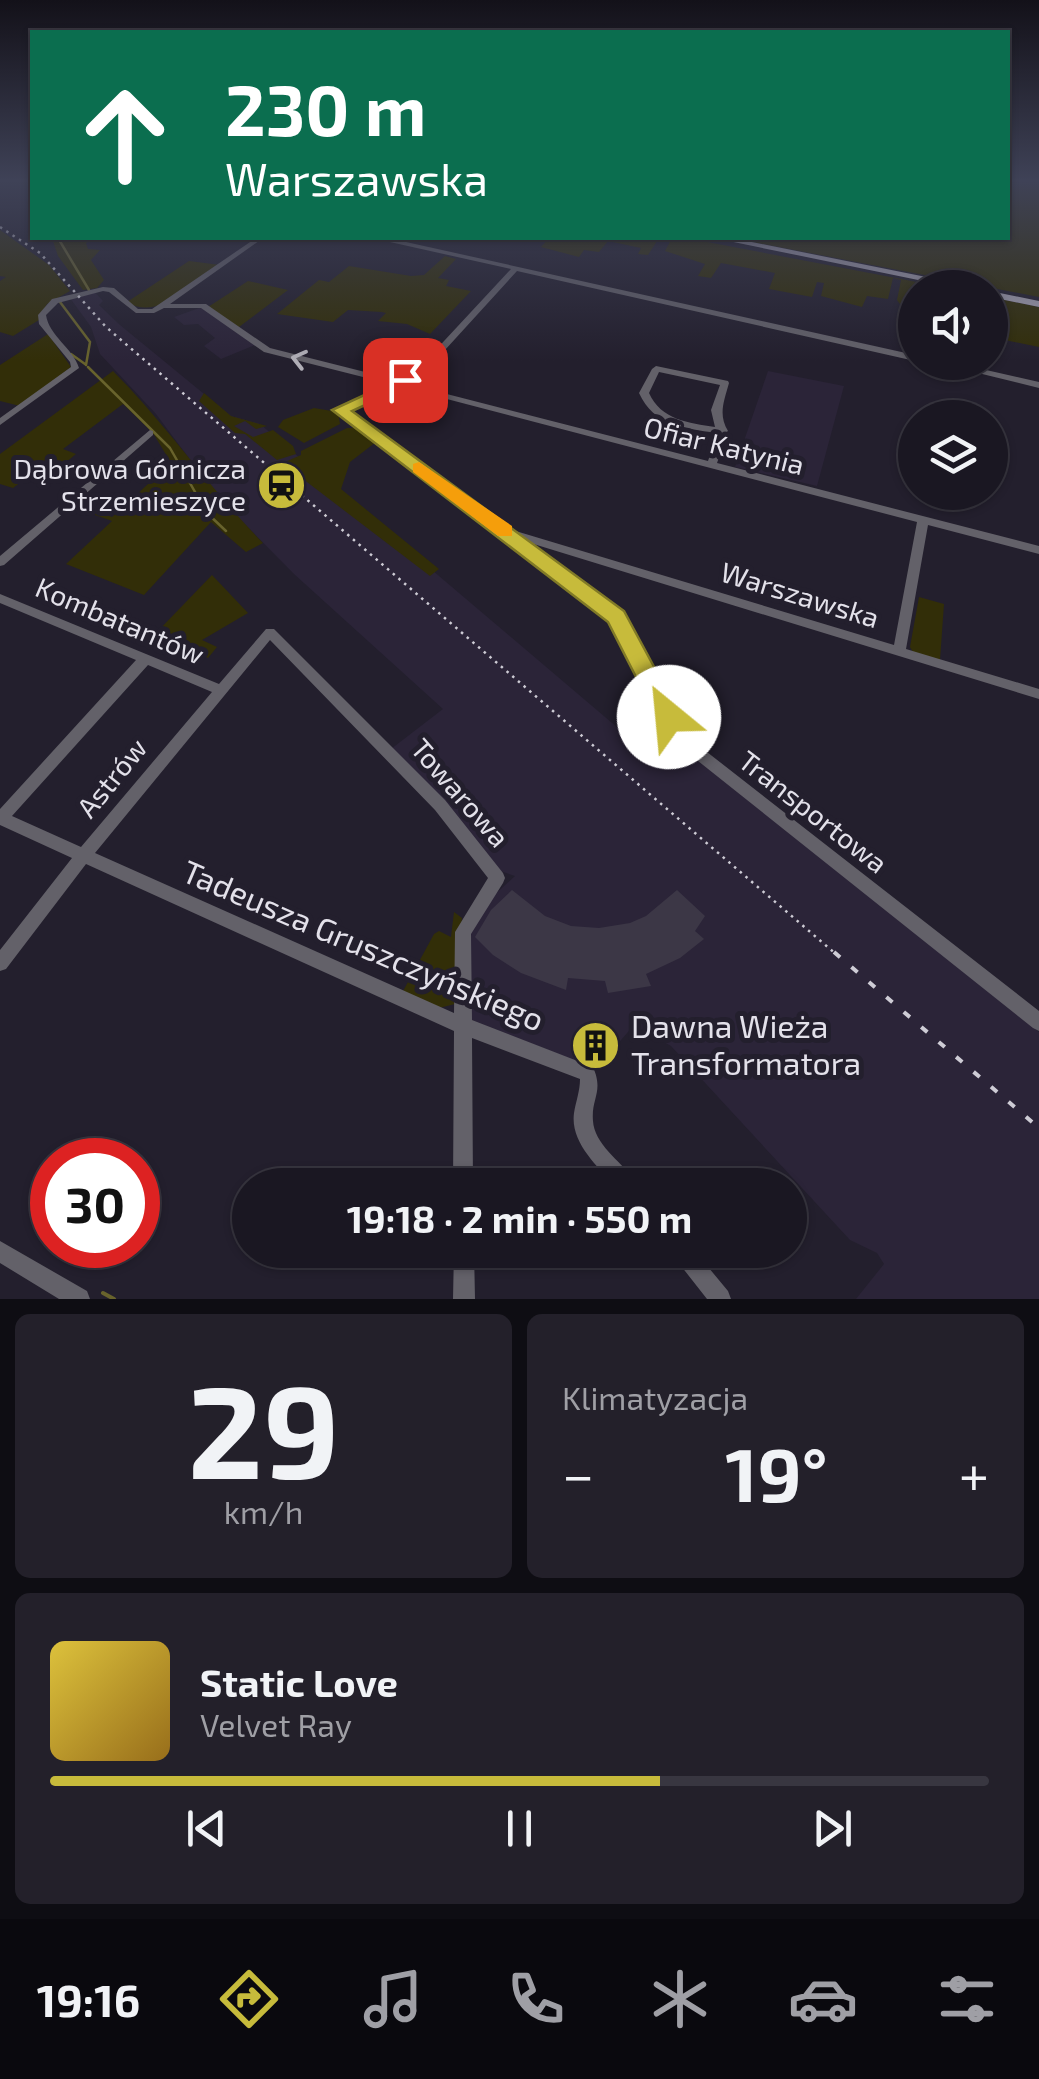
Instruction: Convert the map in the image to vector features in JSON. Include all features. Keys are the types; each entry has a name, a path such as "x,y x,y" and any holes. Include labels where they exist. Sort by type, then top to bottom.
{"main road":[{"path":"710,240 898,277"},
{"path":"729,240 898,273"},
{"path":"1008,296 1039,302"}],"street":[{"path":"164,306 257,240"},
{"path":"390,240 898,354"},
{"path":"396,385 428,365 516,268"},
{"name":"Ofiar Katynia","path":"0,422 74,368 74,362 43,324 45,310 60,300 111,290 139,312 164,306 207,308 267,350 1039,550"},
{"path":"711,466 723,431 716,410 724,381 656,369 644,391 653,411 670,420 723,431"},
{"path":"1008,378 1039,385"},
{"name":"Transportowa","path":"396,385 340,410 506,532 542,550 616,617 669,717 693,749 1039,1022"},
{"path":"0,562 150,433"},
{"path":"898,652 922,520"},
{"name":"Warszawska","path":"542,550 1039,694"},
{"name":"Kombatantów","path":"0,598 221,690"},
{"name":"Astrów","path":"0,963 270,632"},
{"name":"Towarowa","path":"270,632 440,805 497,878 464,928 463,1025"},
{"path":"1,818 146,658"},
{"name":"Tadeusza Gruszczyńskiego","path":"1,818 463,1025 587,1073 591,1081 583,1115 586,1132 614,1168"},
{"path":"463,1025 463,1168"},
{"path":"0,1251 79,1299"},
{"path":"464,1268 464,1299"},
{"path":"695,1268 720,1299"}],"shaded area":[{"path":"0,240 13,240 49,265 70,291 47,304 39,320 13,336 0,332 0,281 6,277 0,276"},
{"path":"53,240 91,240 86,243 88,249 100,250 91,260 104,280 97,288 83,290 58,256"},
{"path":"547,240 658,240 648,255 638,254 641,248 608,241 599,252 584,250 579,257 541,247"},
{"path":"671,240 696,240 898,278 898,279 893,278 888,299 867,296 862,307 821,296 824,283 817,282 812,297 769,289 775,273 721,263 711,278 698,276 705,264 665,251"},
{"path":"742,240 1010,240 1039,240 1039,297 1008,291 1008,270 899,270"},
{"path":"445,256 456,259 438,278 449,280 446,286 471,291 430,334 407,324 378,321 386,313 382,312 348,310 333,322 277,314 319,280 329,282 349,266 424,275"},
{"path":"189,261 220,265 163,304 139,307 127,302"},
{"path":"248,281 288,290 235,330 205,309"},
{"path":"94,291 103,301 99,305 120,325 231,416 260,424 618,728 627,724 674,762 695,758 1039,1032 1039,1299 856,1299 884,1264 877,1253 850,1240 807,1193 807,1168 784,1168 671,1046 634,1025 596,1069 467,1018 467,933 477,911 515,876 497,870 391,749 443,709 294,574 218,497 156,414 100,354 91,327 70,298"},
{"path":"1008,301 1039,307 1039,347 1008,341"},
{"path":"202,307 255,345 221,359 204,346 215,338 198,324 184,325 174,317"},
{"path":"48,334 71,367 20,406 0,401 0,365"},
{"path":"113,371 263,543 246,552 211,522 144,595 66,564 112,521 84,511 87,508 112,517 171,463 153,433 123,404 63,449 76,454 42,482 26,478 13,488 0,484 0,454"},
{"path":"768,371 844,386 817,486 735,467"},
{"path":"204,393 231,416 267,426 256,429 245,421 234,426 253,437 273,430 293,446 296,454 277,460 245,434 235,433 199,401"},
{"path":"314,408 338,412 340,424 304,443 278,427 283,420"},
{"path":"347,428 360,428 376,442 350,462 341,489 439,569 430,576 286,466 301,451"},
{"path":"212,575 248,613 202,640 217,647 208,658 156,633"},
{"path":"919,597 944,604 940,660 913,652 910,647"},
{"path":"454,912 462,918 455,1004 439,1008 402,993 434,934 439,931 451,937"}],"building":[{"path":"512,890 545,916 571,926 599,928 646,916 677,890 705,916 695,931 704,939 680,958 646,974 651,986 608,993 605,981 568,978 566,990 521,973 493,955 475,937 491,910"}],"waterway":[{"path":"59,240 89,290"},
{"path":"60,302 90,342 86,365"},
{"path":"71,354 85,364"},
{"path":"88,367 170,448 207,513 226,531"},
{"path":"103,1293 114,1299"}],"railway":[{"path":"19,240 40,253 106,327 837,955"},
{"path":"834,952 1039,1128"}],"slow traffic":[{"path":"419,468 505,531"}],"place":[{"name":"Dąbrowa Górnicza Strzemieszyce","path":"281,485"},
{"name":"Dawna Wieża Transformatora","path":"596,1045"}],"route":[{"path":"405,380 340,410 606,607 616,617 669,717"}]}
